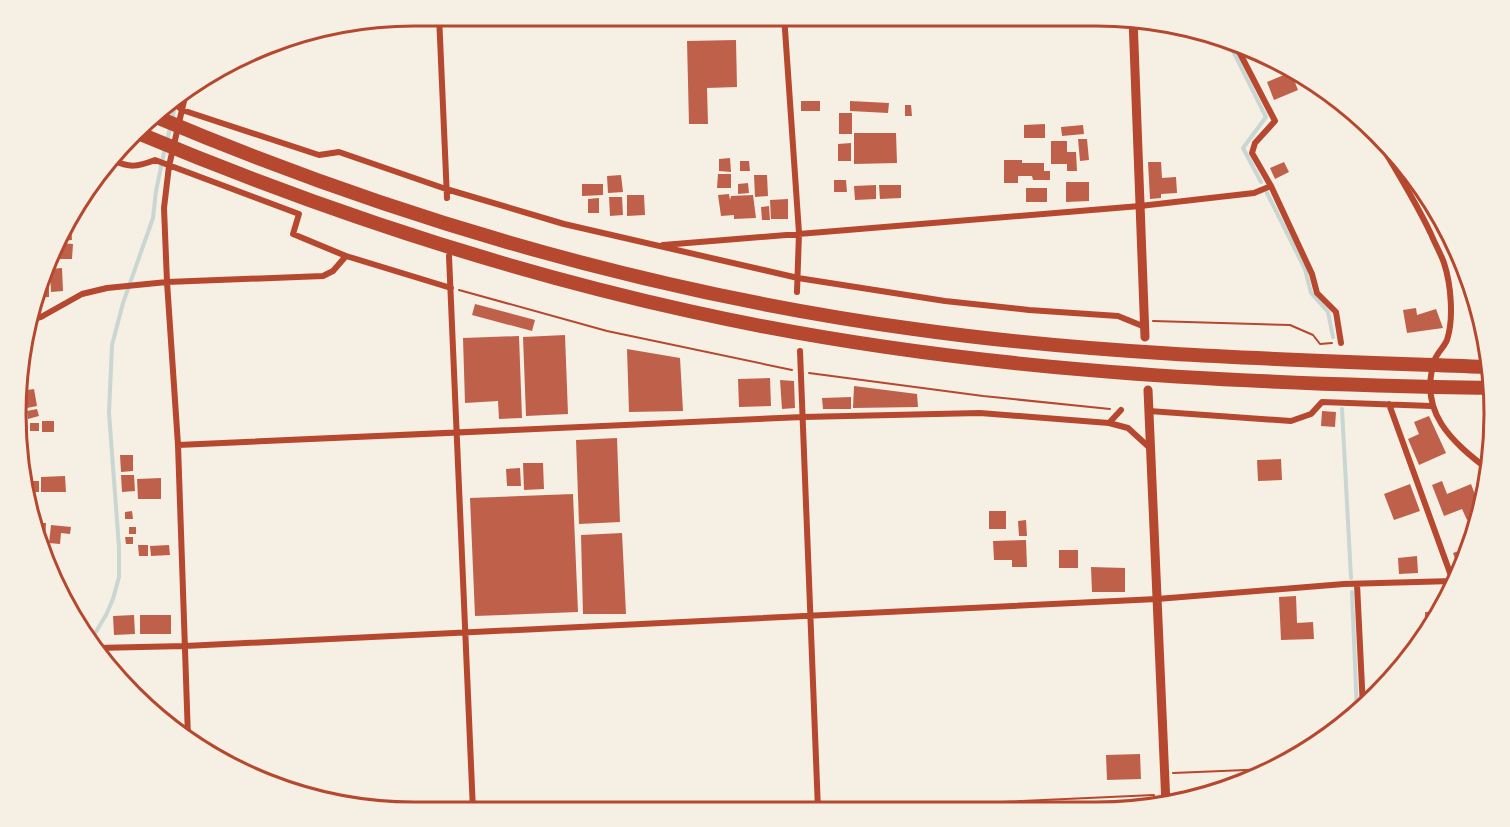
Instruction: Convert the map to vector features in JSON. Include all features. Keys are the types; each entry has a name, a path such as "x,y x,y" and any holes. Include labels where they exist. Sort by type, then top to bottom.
{"highway":[{"path":"161,119 329,185 462,229 584,264 695,290 814,314 914,329 1117,351 1304,361 1481,367"},
{"path":"144,135 322,206 468,253 579,285 691,312 811,335 914,351 1029,365 1118,372 1303,384 1484,388"}],"street":[{"path":"439,26 447,198"},
{"path":"785,26 799,233 797,292"},
{"path":"1133,27 1145,337"},
{"path":"1240,53 1275,121 1255,143 1252,153 1271,186 1312,274 1317,292 1336,312 1341,343"},
{"path":"184,101 164,208 178,445 188,729"},
{"path":"177,106 181,109 319,155 339,152 446,189 564,224 798,278 945,301 1118,316 1144,324"},
{"path":"118,163 140,166 155,160 299,214 293,234 346,256 451,288"},
{"path":"1390,160 1419,210 1444,264 1450,305 1450,327 1446,343 1436,357 1430,380 1431,406 1459,448 1481,464"},
{"path":"656,245 1140,206 1254,193 1271,186"},
{"path":"38,318 82,294 107,288 167,282 323,276 333,271 346,256"},
{"path":"449,256 473,802"},
{"path":"800,351 818,802"},
{"path":"1148,390 1165,795"},
{"path":"1149,411 1291,421 1311,414 1322,402 1345,399 1431,406"},
{"path":"1389,404 1450,572"},
{"path":"1109,423 1121,410"},
{"path":"178,445 802,417 980,412 1109,423 1128,428 1151,449"},
{"path":"104,648 185,646 1157,599 1357,584 1445,583"},
{"path":"1357,584 1362,696"}],"path":[{"path":"1144,324 1290,325 1312,335 1320,344 1341,343"},
{"path":"1165,773 1250,770"}],"building":[{"path":"736,40 737,87 707,88 708,124 689,124 687,41"},
{"path":"1285,74 1294,79 1298,90 1274,100 1267,82"},
{"path":"801,101 820,101 820,111 801,111"},
{"path":"850,101 889,103 888,113 850,111"},
{"path":"905,105 911,105 912,116 905,116"},
{"path":"839,113 852,113 852,134 839,134"},
{"path":"1045,124 1045,138 1024,138 1024,125"},
{"path":"1083,125 1084,134 1062,136 1061,127"},
{"path":"854,133 896,133 897,163 854,164"},
{"path":"1078,139 1087,139 1089,160 1080,161"},
{"path":"1051,141 1067,141 1067,152 1076,152 1077,171 1067,171 1067,164 1051,164"},
{"path":"851,143 851,161 838,161 838,144"},
{"path":"730,158 731,172 719,171 719,159"},
{"path":"1004,160 1044,163 1044,171 1050,171 1050,180 1033,180 1032,176 1018,176 1018,183 1004,183"},
{"path":"740,161 749,161 750,171 740,171"},
{"path":"1148,162 1161,162 1162,178 1176,177 1177,193 1161,194 1161,198 1150,199"},
{"path":"1284,162 1289,172 1275,179 1270,168"},
{"path":"718,174 731,174 731,188 717,188"},
{"path":"621,175 623,192 608,193 607,176"},
{"path":"754,175 767,175 768,196 755,197"},
{"path":"834,180 846,180 847,192 834,192"},
{"path":"1066,182 1089,182 1089,201 1066,202"},
{"path":"748,183 749,193 738,194 738,184"},
{"path":"582,184 603,184 603,195 582,196"},
{"path":"876,185 876,199 855,200 854,186"},
{"path":"879,185 901,185 901,198 880,199"},
{"path":"1026,188 1047,188 1047,202 1026,202"},
{"path":"729,194 730,200 731,196 753,195 756,218 734,219 734,215 721,216 718,195"},
{"path":"627,195 644,195 645,215 627,216"},
{"path":"609,197 622,197 623,215 610,216"},
{"path":"599,198 599,213 588,213 588,199"},
{"path":"788,199 788,219 771,219 770,200"},
{"path":"769,206 770,220 762,220 761,207"},
{"path":"72,230 72,240 67,240"},
{"path":"65,243 73,244 72,259 58,259"},
{"path":"62,268 63,291 51,292 50,277 54,269"},
{"path":"48,283 49,283 49,297 44,297"},
{"path":"475,304 535,320 532,331 472,315"},
{"path":"1416,308 1417,315 1436,309 1443,328 1407,333 1403,310"},
{"path":"565,335 568,414 526,416 523,337"},
{"path":"519,336 522,418 499,419 498,401 465,403 463,338"},
{"path":"627,349 680,358 683,411 629,412"},
{"path":"770,378 771,406 739,407 738,379"},
{"path":"780,380 794,381 795,408 782,409"},
{"path":"854,386 917,394 918,407 853,408"},
{"path":"34,389 37,406 26,408 26,390"},
{"path":"851,397 851,409 823,409 822,398"},
{"path":"37,409 39,416 28,419 27,411"},
{"path":"1322,411 1336,412 1335,427 1321,426"},
{"path":"1429,416 1446,453 1419,465 1408,439 1419,434 1414,422"},
{"path":"42,421 54,421 54,432 42,432"},
{"path":"30,423 39,423 39,431 30,431"},
{"path":"617,438 620,522 579,524 576,440"},
{"path":"120,455 133,455 133,471 121,472"},
{"path":"1281,459 1282,480 1258,481 1257,460"},
{"path":"523,463 543,463 544,489 524,490"},
{"path":"520,468 521,486 507,486 506,469"},
{"path":"121,475 134,475 135,491 122,492"},
{"path":"65,476 66,492 41,492 41,477"},
{"path":"161,478 161,499 138,499 137,479"},
{"path":"32,481 39,481 39,492 34,492"},
{"path":"1442,481 1447,494 1471,484 1475,496 1470,519 1467,520 1462,509 1444,516 1432,485"},
{"path":"1410,484 1420,511 1394,520 1384,494"},
{"path":"573,494 578,612 475,616 470,498"},
{"path":"132,511 133,519 125,519 125,512"},
{"path":"989,511 1006,511 1006,529 989,529"},
{"path":"1026,520 1027,536 1019,536 1018,521"},
{"path":"42,523 46,523 45,536"},
{"path":"51,525 71,527 70,534 61,533 60,544 49,543"},
{"path":"129,527 136,527 136,534 129,534"},
{"path":"622,533 626,614 583,614 581,535"},
{"path":"125,537 133,537 133,544 126,544"},
{"path":"1026,540 1027,567 1012,567 1012,560 994,560 993,541"},
{"path":"138,545 148,545 148,556 139,556"},
{"path":"169,545 170,555 151,556 150,546"},
{"path":"1059,550 1078,550 1078,568 1059,568"},
{"path":"1459,551 1456,560 1453,553"},
{"path":"1417,556 1418,573 1399,574 1398,558"},
{"path":"1091,567 1125,568 1125,592 1092,592"},
{"path":"1296,596 1297,623 1313,622 1314,639 1281,640 1279,597"},
{"path":"134,615 135,634 114,635 113,616"},
{"path":"140,615 171,615 171,634 140,634"},
{"path":"1140,754 1141,779 1107,780 1106,755"}],"waterway":[{"path":"1233,50 1266,117 1243,148 1261,182"},
{"path":"167,141 175,108"},
{"path":"95,634 113,599 119,577 119,547 109,413 112,345 123,303 153,218 165,148"},
{"path":"1267,193 1305,269 1311,293 1328,312 1333,337"},
{"path":"1342,409 1351,578"},
{"path":"1352,592 1357,701"}]}
